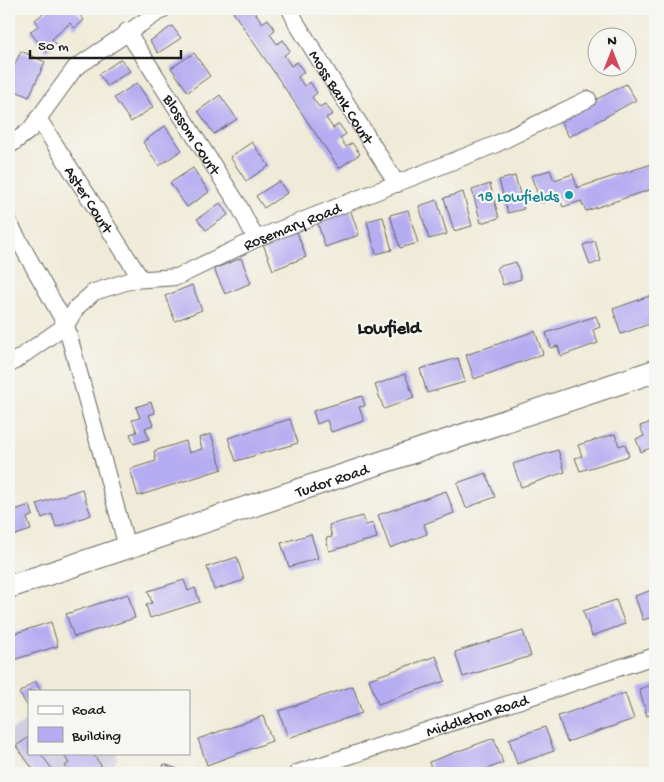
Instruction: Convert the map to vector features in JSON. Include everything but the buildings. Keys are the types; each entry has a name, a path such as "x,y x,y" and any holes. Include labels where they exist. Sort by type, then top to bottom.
{"street":[{"path":"9,146 30,130 75,68 163,9"},
{"name":"Moss Bank Court","path":"290,9 297,24 397,184"},
{"name":"Blossom Court","path":"127,32 238,204 256,239"},
{"name":"Rosemary Road","path":"9,365 66,324 77,307 94,292 132,280 178,277 256,239 494,146 588,99"},
{"name":"Aster Court","path":"38,118 141,279"},
{"path":"9,223 66,324 127,547"},
{"name":"Tudor Road","path":"9,587 655,371"},
{"name":"Middleton Road","path":"297,773 655,656"}],"shaded area":[{"path":"28,720 28,754 118,754 112,773 30,773 9,745 9,732"}],"place":[{"name":"18 Lowfields","path":"569,195"}],"district":[{"name":"Lowfield","path":"389,327"}]}
